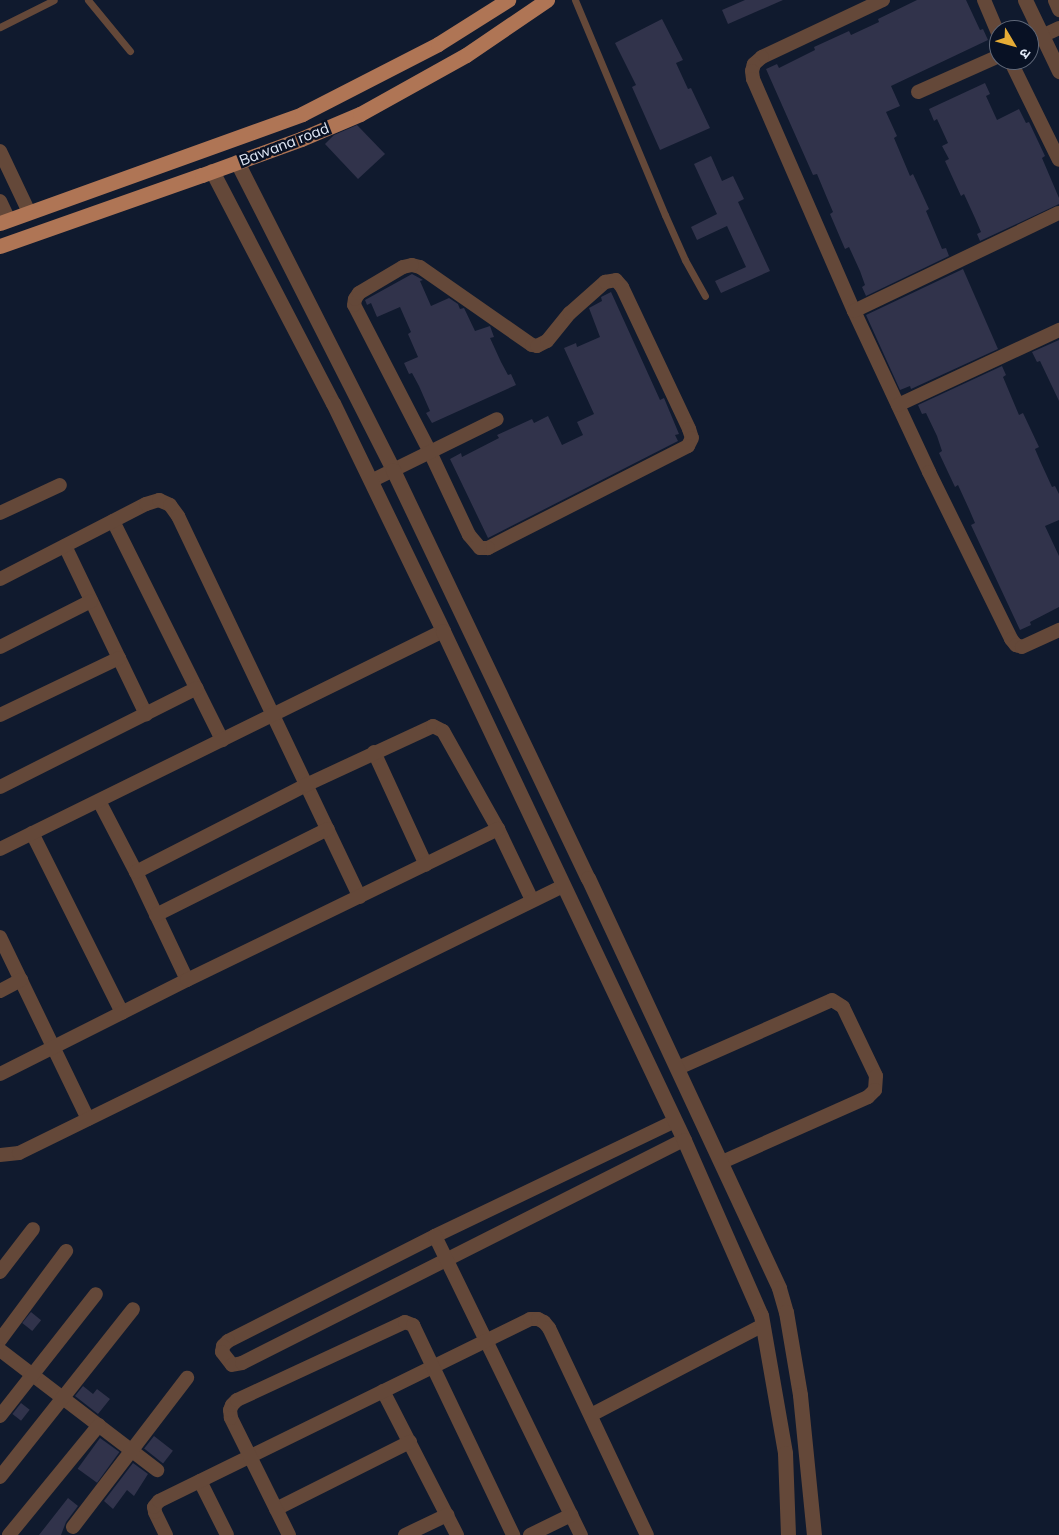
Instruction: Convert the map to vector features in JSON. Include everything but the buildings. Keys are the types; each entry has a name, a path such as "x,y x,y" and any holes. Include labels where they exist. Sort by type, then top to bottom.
{"main road":[{"name":"Bawana road","path":"5,222 321,106 438,44 508,0"},
{"name":"Bawana road","path":"0,246 237,162 367,111 466,55 547,0"}],"street":[{"path":"883,0 762,57 754,64 752,71 854,311 1011,639 1022,647 1059,630"},
{"path":"984,0 992,20"},
{"path":"1025,0 1030,20"},
{"path":"1055,0 1059,10"},
{"path":"1039,38 1059,28"},
{"path":"1039,44 1059,71"},
{"path":"918,92 989,60"},
{"path":"1015,70 1059,160"},
{"path":"0,151 29,212"},
{"path":"237,162 392,470 678,1068 784,1301 806,1439 814,1535"},
{"path":"212,171 267,273 371,481 443,631 675,1120 761,1315 785,1454 788,1535"},
{"path":"0,201 5,222"},
{"path":"854,311 1059,213"},
{"path":"412,265 420,267 532,345 537,346 547,341 570,313 604,282 616,280 622,287 692,438 688,446 678,452 488,548 480,548 469,535 430,452 354,305 359,293 403,267 412,265"},
{"path":"898,405 1059,330"},
{"path":"371,481 497,419"},
{"path":"0,513 60,485"},
{"path":"1,574 65,546 159,500 170,505 178,516 360,897"},
{"path":"113,521 222,740"},
{"path":"65,546 146,714"},
{"path":"0,647 92,601"},
{"path":"0,849 443,631"},
{"path":"0,715 119,658"},
{"path":"0,787 196,688"},
{"path":"136,872 374,752 424,728 438,727 443,731 498,830 532,900"},
{"path":"374,752 426,865"},
{"path":"99,801 136,872 187,980"},
{"path":"156,915 328,829"},
{"path":"0,1074 187,980 498,830"},
{"path":"32,833 122,1013"},
{"path":"0,1156 19,1153 563,886"},
{"path":"0,937 88,1119"},
{"path":"0,991 21,980"},
{"path":"678,1068 832,1000 843,1007 876,1076 875,1090 868,1097 722,1162"},
{"path":"675,1120 435,1236 228,1341 223,1346 222,1352 232,1364 242,1363 684,1140"},
{"path":"0,1272 33,1230"},
{"path":"435,1236 580,1535"},
{"path":"0,1340 66,1252"},
{"path":"0,1416 96,1294"},
{"path":"0,1477 133,1309"},
{"path":"166,1535 154,1507 159,1501 530,1319 544,1322 646,1535"},
{"path":"289,1535 250,1456 230,1410 237,1400 405,1322 413,1326 512,1535"},
{"path":"590,1415 763,1325"},
{"path":"0,1350 157,1470"},
{"path":"73,1527 187,1378"},
{"path":"383,1391 457,1535"},
{"path":"9,1535 98,1425"},
{"path":"276,1509 410,1442"},
{"path":"200,1481 227,1535"},
{"path":"405,1535 447,1515"},
{"path":"530,1535 571,1515"}],"lane":[{"path":"0,27 54,0"},
{"path":"88,0 130,51"},
{"path":"575,0 685,260 705,296"}]}
